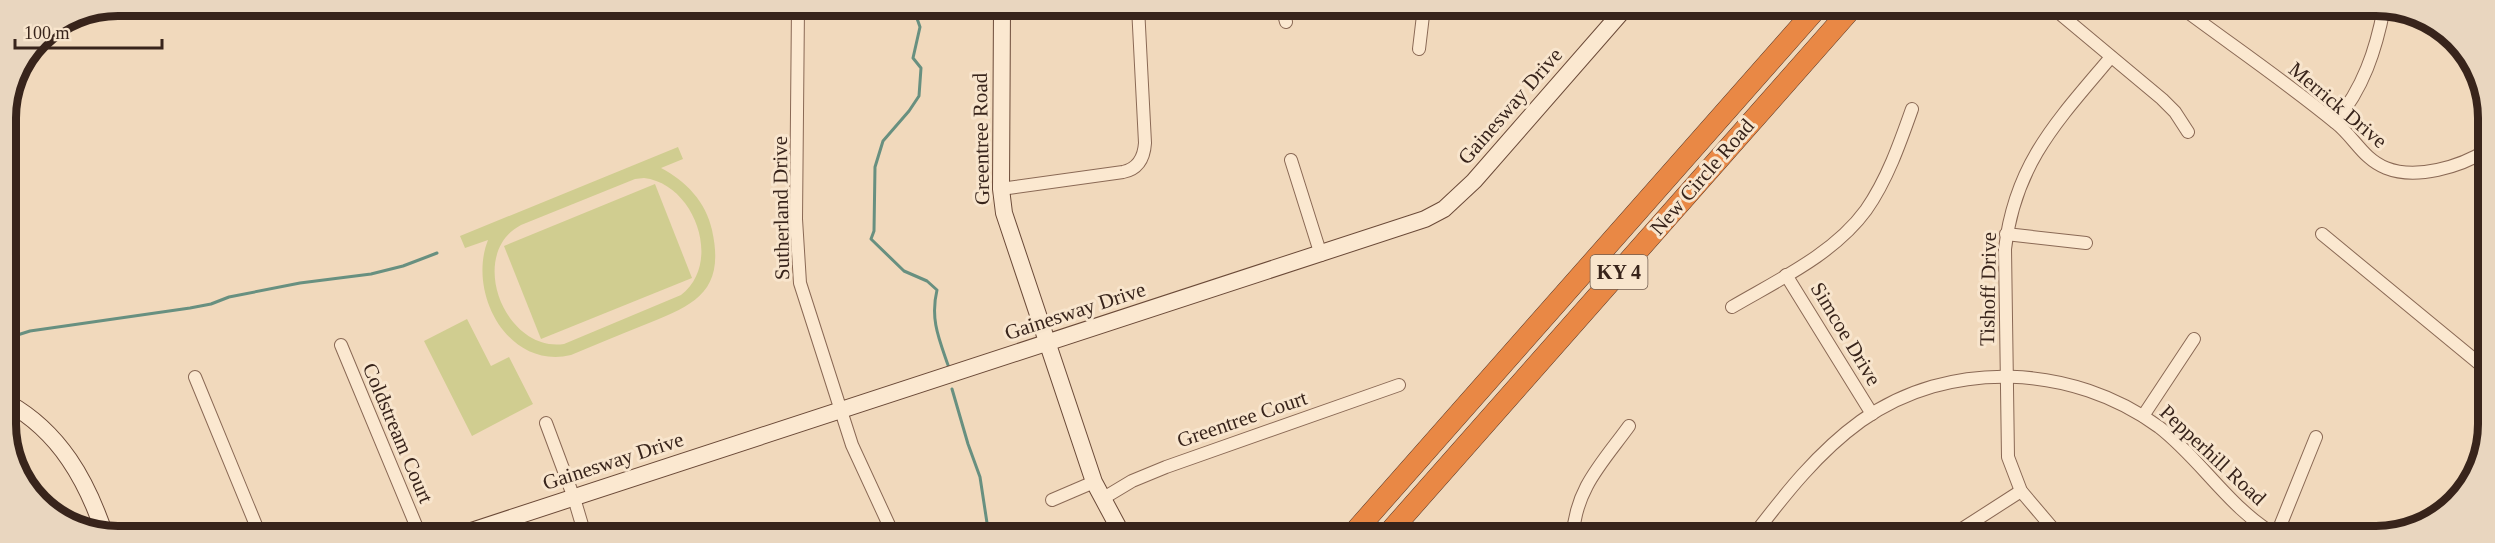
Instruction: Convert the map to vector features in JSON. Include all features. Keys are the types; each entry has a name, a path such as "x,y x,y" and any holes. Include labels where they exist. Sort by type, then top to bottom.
{"highway":[{"name":"New Circle Road","path":"1360,526 1810,16"},
{"name":"New Circle Road","path":"1395,526 1845,16"}],"street":[{"name":"Sutherland Drive","path":"798,16 796,219 800,283 840,411 864,473 889,526"},
{"name":"Greentree Road","path":"1002,16 1001,189 1010,231 1094,482 1117,526"},
{"path":"1001,189 1129,171 1140,162 1145,153 1145,143 1138,16"},
{"path":"1284,16 1286,22"},
{"path":"1419,49 1423,16"},
{"name":"Gainesway Drive","path":"487,526 1321,255 1425,219 1458,198 1618,16"},
{"path":"2062,16 2162,99 2175,112 2188,132"},
{"name":"Merrick Drive","path":"2193,16 2336,122 2357,148 2375,162 2396,171 2412,172 2442,168 2478,156"},
{"path":"2336,122 2362,82 2381,17"},
{"name":"Tishoff Drive","path":"2051,526 2021,491 2008,458 2004,265 2007,234 2018,187 2040,146 2111,57"},
{"path":"1732,307 1835,242 1866,209 1877,192 1912,109"},
{"path":"1291,160 1321,255"},
{"path":"2007,234 2086,243"},
{"path":"2322,234 2478,363"},
{"name":"Simcoe Drive","path":"1786,275 1872,414"},
{"path":"2143,416 2194,339"},
{"name":"Coldstream Court","path":"340,345 416,526"},
{"name":"Pepperhill Road","path":"1761,526 1824,452 1872,414 1905,396 1944,383 2008,375 2039,378 2075,386 2104,396 2143,416 2177,442 2242,510 2264,526"},
{"path":"195,377 256,526"},
{"name":"Greentree Court","path":"1102,499 1132,481 1166,467 1399,385"},
{"path":"16,409 50,435 70,460 94,501 102,525"},
{"path":"546,423 582,526"},
{"path":"1574,526 1577,505 1584,488 1629,426"},
{"path":"2281,526 2316,437"},
{"path":"1052,500 1094,482"},
{"path":"1967,526 2021,491"}],"shaded area":[{"path":"678,147 683,159 661,168 687,186 705,210 712,230 715,251 714,269 710,282 702,294 677,311 571,355 548,357 528,351 512,339 498,323 488,304 483,282 483,261 488,240 465,248 460,236","holes":["644,178 662,183 677,194 689,209 697,227 701,246 700,264 694,281 681,295 564,344 543,343 525,333 510,318 500,299 495,278 496,257 505,239 521,225 635,179"]},
{"path":"655,184 692,278 541,339 504,246"},
{"path":"467,319 491,366 509,357 533,404 472,436 424,341"}],"waterway":[{"path":"916,16 920,27 913,58 921,68 919,96 883,141 875,167 874,231 871,239 904,271 927,281 937,290 935,320 948,365"},
{"path":"16,335 30,331 190,308 211,304 229,297 300,283 371,274 403,266 437,253"},
{"path":"952,389 980,477 987,526"}]}
